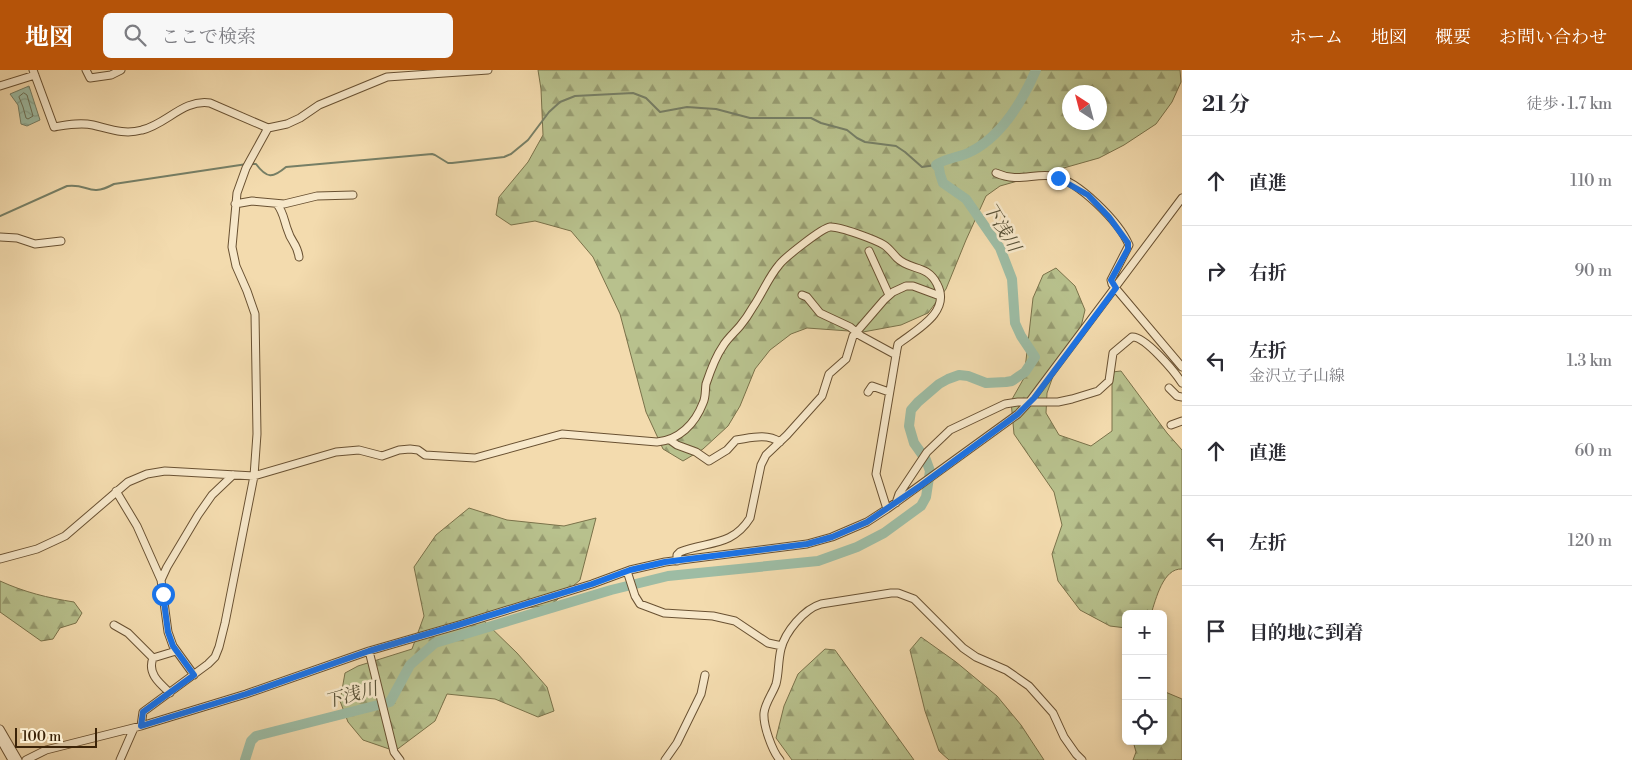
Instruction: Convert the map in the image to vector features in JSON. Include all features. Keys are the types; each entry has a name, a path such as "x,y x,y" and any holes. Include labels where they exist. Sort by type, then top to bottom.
{"street":[{"path":"86,70 90,78 121,70"},
{"path":"0,86 34,73 54,127 86,124 115,131 135,132 149,128 188,104 202,102 210,103 268,128 287,124 319,105 388,77 488,70"},
{"path":"120,760 143,712 208,664 215,657 219,647 254,476 257,434 255,314 248,291 233,258 237,193 246,168 268,128"},
{"path":"996,173 1020,179 1052,176 1088,195 1109,217 1128,243 1128,249 1111,280 1182,367"},
{"path":"236,204 252,201 277,204 290,203 317,196 353,195"},
{"path":"26,760 46,750 137,727 246,694 369,651 592,584 627,571 677,561 807,544 867,522 937,474 1018,414 1116,288 1182,198"},
{"path":"277,204 284,217 290,237 297,245 299,257"},
{"path":"0,559 37,549 64,536 128,482 139,477 165,471 254,476 347,450 359,450 382,456 410,449 418,450 425,456 475,458 562,434 574,433 645,441 670,440 686,428 695,417 704,402 706,384 723,346 742,324 779,265 825,229 831,227 858,234 884,244 904,264 926,271 931,275 937,284 940,296 940,303 928,322 898,344 876,474 887,509"},
{"path":"0,237 17,238 35,244 61,241"},
{"path":"869,251 889,295"},
{"path":"677,561 680,552 714,544 729,538 745,525 750,518 761,465 766,455 788,436 822,396 829,374 846,359 853,336 889,295 906,286 913,286 940,296"},
{"path":"802,295 807,297 820,313 850,327 874,344 896,355"},
{"path":"895,503 924,456 950,430 1005,404 1030,401 1058,402 1090,395 1104,387 1109,380 1113,352 1132,337 1136,336 1144,342 1174,371 1182,383"},
{"path":"868,392 872,386 889,392"},
{"path":"1169,388 1177,396 1182,397"},
{"path":"1171,425 1182,421"},
{"path":"670,440 677,446 696,452 709,461 727,450 736,440 765,436 780,442"},
{"path":"161,580 166,567 198,515 212,496 233,475"},
{"path":"116,491 137,526 161,580 168,632 176,651 194,675"},
{"path":"627,571 635,596 640,604 664,614 713,616 735,621 768,643 782,646"},
{"path":"780,760 772,747 766,729 764,711 776,685 782,646 800,617 813,606 891,593 910,596 963,648 976,657 1001,667 1028,686 1052,713 1064,737 1082,760"},
{"path":"114,625 128,633 153,658"},
{"path":"153,658 176,651"},
{"path":"369,651 394,752 400,760"},
{"path":"153,658 151,660 153,675 170,693"},
{"path":"665,760 677,743 701,694 704,675"},
{"path":"0,729 18,760"},
{"path":"0,739 13,760"}],"green space":[{"path":"538,70 1180,70 1181,82 1172,102 1156,124 1124,145 1099,158 1000,186 986,196 946,289 928,313 901,325 863,332 807,328 791,334 770,350 755,369 740,406 728,426 703,449 683,461 663,449 646,412 620,314 593,257 571,231 535,221 511,225 496,215 499,197 528,162 543,135 541,89"},
{"path":"1056,268 1075,286 1085,310 1079,335 1056,368 1047,393 1046,413 1059,435 1091,446 1112,431 1112,372 1121,371 1182,450 1182,569 1175,570 1165,579 1152,610 1122,610 1122,628 1110,626 1080,610 1058,581 1052,554 1062,525 1054,492 1014,434 1011,401 1024,378 1033,298 1043,275"},
{"path":"469,508 507,520 564,526 596,518 580,580 551,605 502,611 483,620 517,653 547,687 554,711 538,717 495,699 447,694 435,721 395,751 363,740 348,722 340,701 345,673 358,666 412,649 424,616 414,567 436,535"},
{"path":"0,581 36,594 74,602 82,613 76,623 60,628 53,639 41,641 0,612"},
{"path":"921,637 956,662 997,696 1021,725 1044,760 949,760 939,751 925,711 910,650"},
{"path":"825,649 835,650 914,760 792,760 776,738 784,706 798,674"},
{"path":"1167,693 1182,699 1182,760 1133,760 1136,752 1134,745 1167,745"}],"water":[{"path":"29,86 40,120 27,126 21,124 18,105 10,94"}],"waterway":[{"name":"下浅川","path":"245,760 251,741 256,736 390,702 410,665 435,643 611,590 668,576 818,561 857,547 884,533 921,506 926,497 930,471 926,460 914,443 909,426 911,410 939,384 948,379 959,375 968,376 986,383 1012,381 1025,372 1035,357 1015,323 1012,279 1000,248 966,199 943,183 939,168 936,165 972,151 993,136 1018,105 1036,70"},
{"path":"252,164 256,164 267,174 274,175 286,167 432,154 448,163 504,157 511,154 528,140 549,112 560,102 575,96 633,93 646,98 660,112 687,107 716,109 750,118 811,118 821,123 847,130 865,142 896,146 922,167 936,165"},
{"path":"0,216 67,186 80,186 99,190 114,184 247,164"}],"route":[{"path":"163,594 168,632 173,646 194,675 143,712 141,726 246,694 369,651 592,584 630,570 665,562 807,544 832,537 867,522 920,486 1018,414 1034,398 1116,288 1111,280 1129,247 1128,243 1109,217 1088,195 1058,178"}]}
